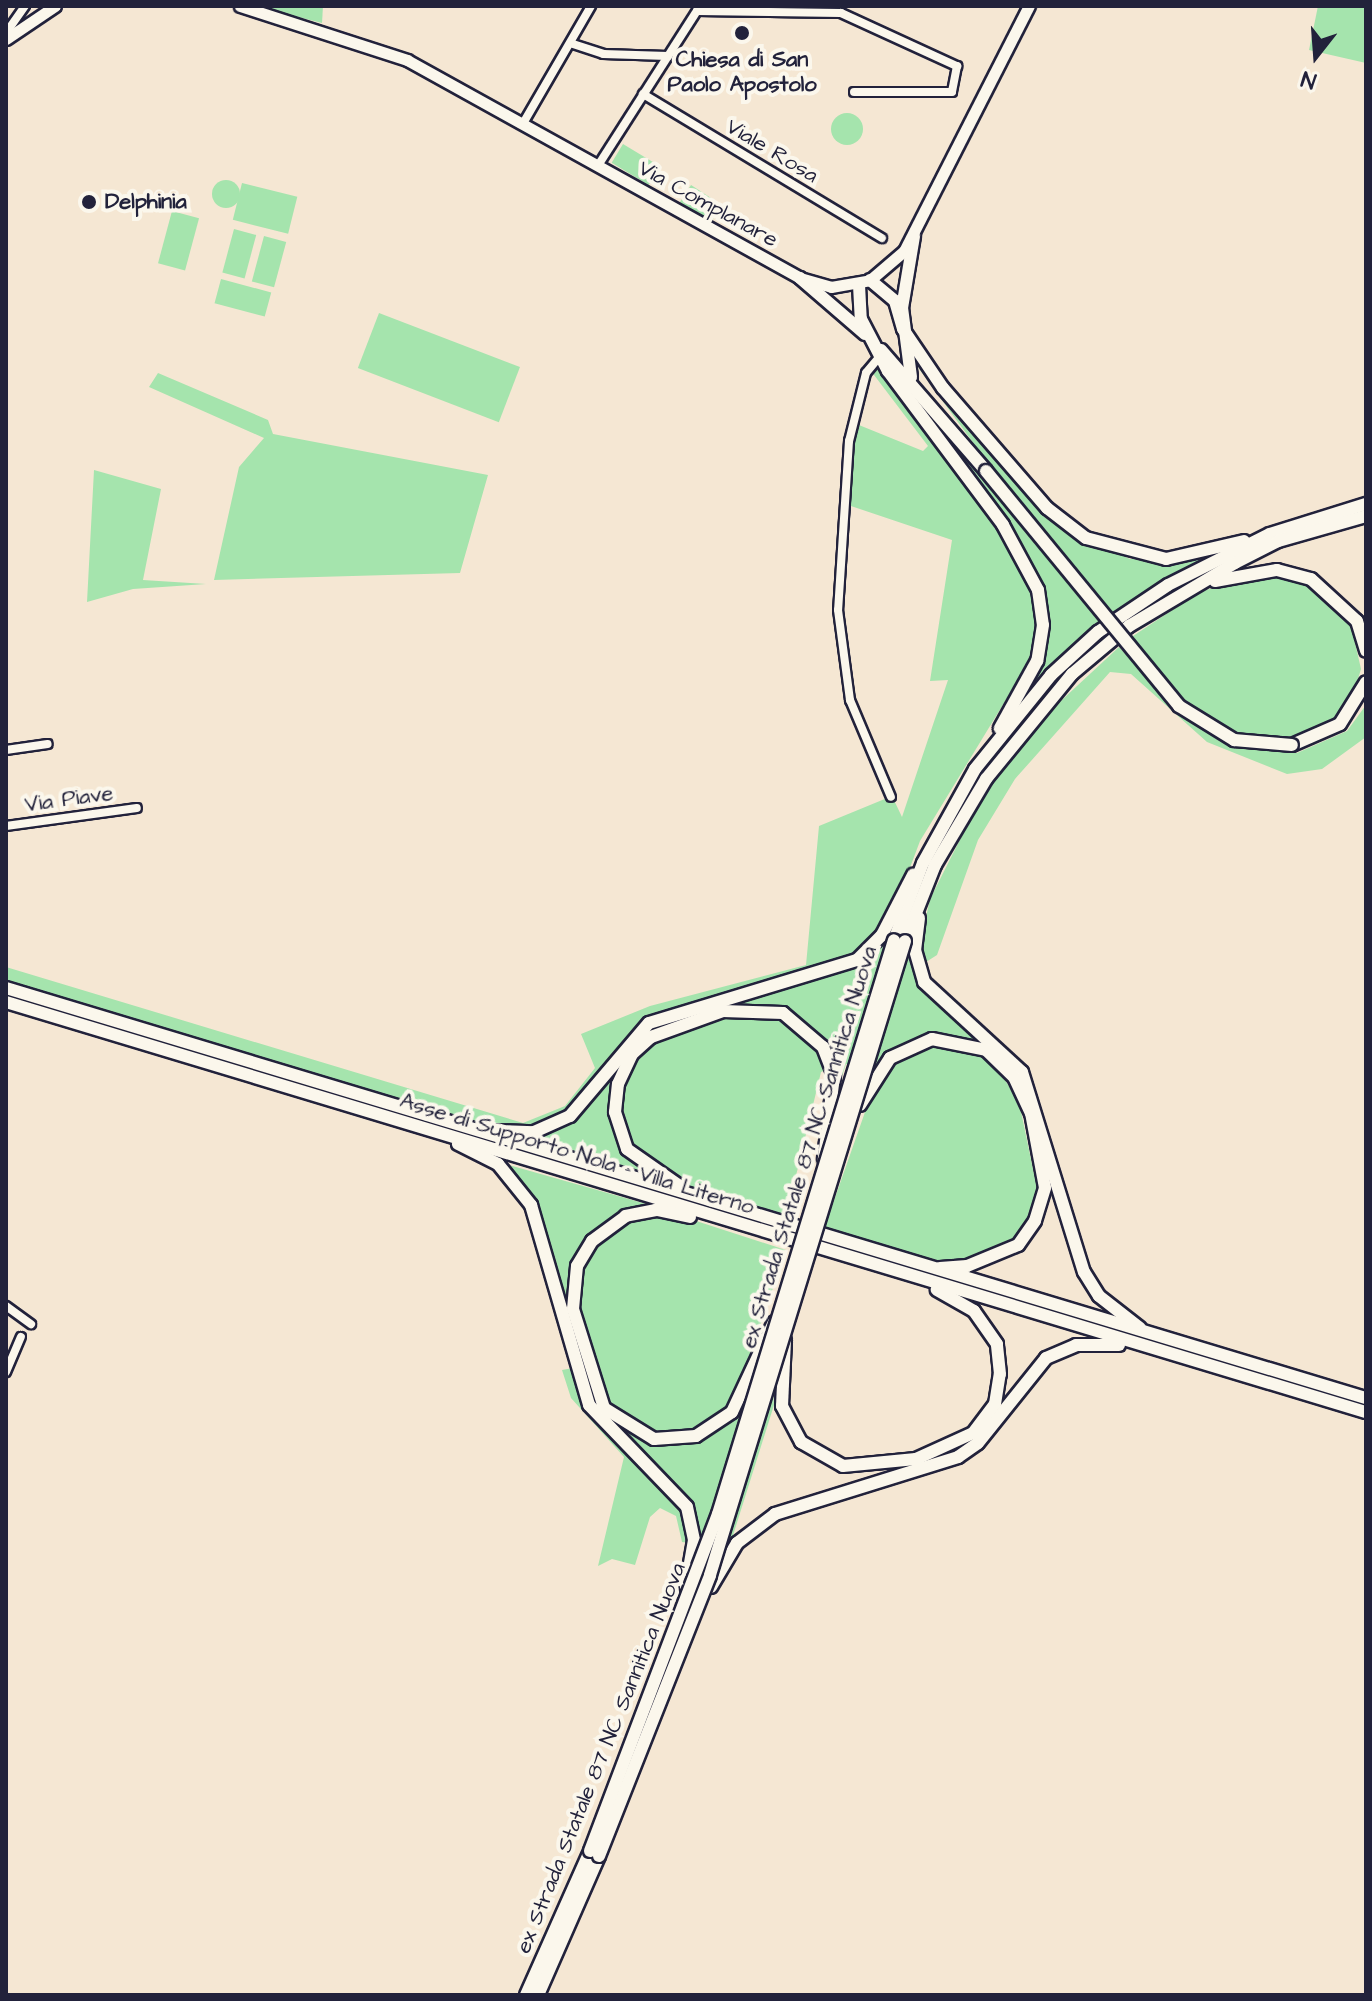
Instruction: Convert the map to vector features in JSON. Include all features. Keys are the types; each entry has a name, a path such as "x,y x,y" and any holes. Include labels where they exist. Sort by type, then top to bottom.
{"highway":[{"path":"872,341 894,347 903,329 914,236"},
{"path":"800,278 912,380 1179,706 1234,740 1292,745 1340,724 1366,682"},
{"path":"912,380 895,301 865,283 858,311 872,341 1023,556 1042,607 1030,678 975,769"},
{"path":"903,329 943,388 1047,508 1086,538 1166,559 1270,534"},
{"name":"ex Strada Statale 87 NC Sannitica Nuova","path":"684,1629 894,938 975,769 1051,675 1098,632 1168,585 1270,534 1366,504"},
{"name":"ex Strada Statale 87 NC Sannitica Nuova","path":"929,864 1011,742 1072,674 1129,626 1196,585 1278,541 1366,516"},
{"path":"1196,585 1250,571 1311,579 1357,621 1366,651"},
{"path":"459,1126 518,1133 553,1126 584,1103 649,1023 691,1005 816,975 857,960 894,938 929,864"},
{"path":"929,864 915,950 934,996 1011,1056 1041,1137 1084,1272 1125,1320 1167,1342"},
{"name":"ex Strada Statale 87 NC Sannitica Nuova","path":"538,1995 684,1629 787,1325 847,1130 894,938"},
{"name":"Asse di Supporto Nola - Villa Literno","path":"6,988 933,1268 1167,1342 1366,1398"},
{"name":"Asse di Supporto Nola - Villa Literno","path":"6,1002 1205,1366 1366,1412"},
{"path":"724,1207 644,1166 627,1149 615,1112 632,1054 700,1017 747,1007 783,1013 809,1028 834,1076 823,1164"},
{"path":"847,1130 890,1058 905,1047 951,1039 1001,1060 1041,1137 1045,1188 1018,1245 967,1266 933,1268"},
{"path":"386,1116 471,1149 518,1183 531,1205 599,1420 687,1507 694,1540 684,1629"},
{"path":"736,1224 656,1210 602,1232 573,1282 581,1365 596,1394 624,1426 654,1439 696,1436 732,1412 779,1312"},
{"path":"787,1325 782,1406 801,1442 843,1466 911,1468 973,1433 995,1404 1000,1374 997,1344 974,1311 894,1271"},
{"path":"684,1629 721,1567 751,1529 805,1500 911,1468 978,1443 1046,1358 1076,1345 1112,1343 1205,1366"},
{"name":"ex Strada Statale 87 NC Sannitica Nuova","path":"526,1995 595,1853"}],"main road":[{"path":"6,36 55,6"},
{"name":"Via Complanare","path":"240,6 368,44 525,120 800,278 865,283"},
{"path":"865,283 914,236 1029,6"}],"street":[{"path":"6,36 25,6"},
{"path":"525,120 573,44 591,6"},
{"path":"599,164 698,8 848,14 958,68 952,92 854,92"},
{"path":"573,44 603,54 668,56"},
{"name":"Viale Rosa","path":"643,94 882,238"},
{"path":"881,355 863,380 849,441 838,610 850,700 891,797"},
{"path":"6,750 48,744"},
{"name":"Via Piave","path":"6,826 137,808"},
{"path":"6,1306 31,1324"},
{"path":"6,1372 21,1337"}],"green space":[{"path":"256,6 323,6 322,23 278,12"},
{"path":"1318,6 1366,6 1366,63 1309,50"},
{"path":"847,113 858,118 863,129 858,140 847,145 836,140 831,129 836,118"},
{"path":"623,144 660,166 649,185 612,163"},
{"path":"226,180 236,184 240,194 236,204 226,208 216,204 212,194 216,184"},
{"path":"242,183 297,197 288,234 233,220"},
{"path":"691,185 722,205 710,224 679,203"},
{"path":"172,211 199,218 185,270 158,263"},
{"path":"234,229 256,235 245,278 222,272"},
{"path":"264,236 286,242 274,287 252,281"},
{"path":"221,279 271,292 265,317 215,303"},
{"path":"379,313 520,367 499,422 358,368"},
{"path":"875,364 1023,566 1036,607 1035,652 920,841 882,942 909,950 930,999 976,1034 1019,1102 1037,1188 1025,1225 1006,1247 978,1260 947,1263 824,1229 878,1075 846,1064 838,1088 835,1066 821,1072 786,1217 678,1182 631,1145 620,1094 637,1056 702,1012 654,1030 615,1076 614,1130 646,1176 520,1138 561,1126 648,1030 701,1008 698,1001 628,1036 575,1107 541,1126 510,1128 448,1116 6,981 6,967 523,1123 565,1106 595,1068 581,1034 650,1006 806,965 819,826 892,796 902,817 948,680 930,681 952,540 845,504 854,423 923,451 928,446 871,371"},
{"path":"917,366 1062,527 1130,559 1204,558 1094,630 1031,689 1040,585 900,382 992,489 1001,481"},
{"path":"158,373 268,420 273,434 488,475 460,573 214,580 239,467 264,438 149,387"},
{"path":"94,470 161,489 143,580 206,584 133,589 87,602"},
{"path":"1275,574 1306,583 1349,616 1361,669 1353,696 1330,723 1296,738 1250,739 1184,704 1127,640 1201,591"},
{"path":"1119,647 1177,709 1225,743 1297,753 1347,731 1366,705 1366,737 1322,769 1287,774 1207,742 1131,674 1110,672 1015,779 978,840 937,955 926,962 920,944 930,899 980,800 1036,724"},
{"path":"505,1164 650,1205 599,1228 572,1268 570,1316 583,1366 591,1365 578,1314 579,1275 592,1249 621,1223 649,1214 687,1218 786,1250 735,1399 767,1409 773,1391 774,1405 729,1548 682,1542 676,1516 660,1508 650,1517 635,1565 612,1559 598,1566 624,1457 571,1398 562,1370 579,1367 531,1197"}],"place":[{"name":"Chiesa di San Paolo Apostolo","path":"742,33"},
{"name":"Delphinia","path":"89,202"}]}
